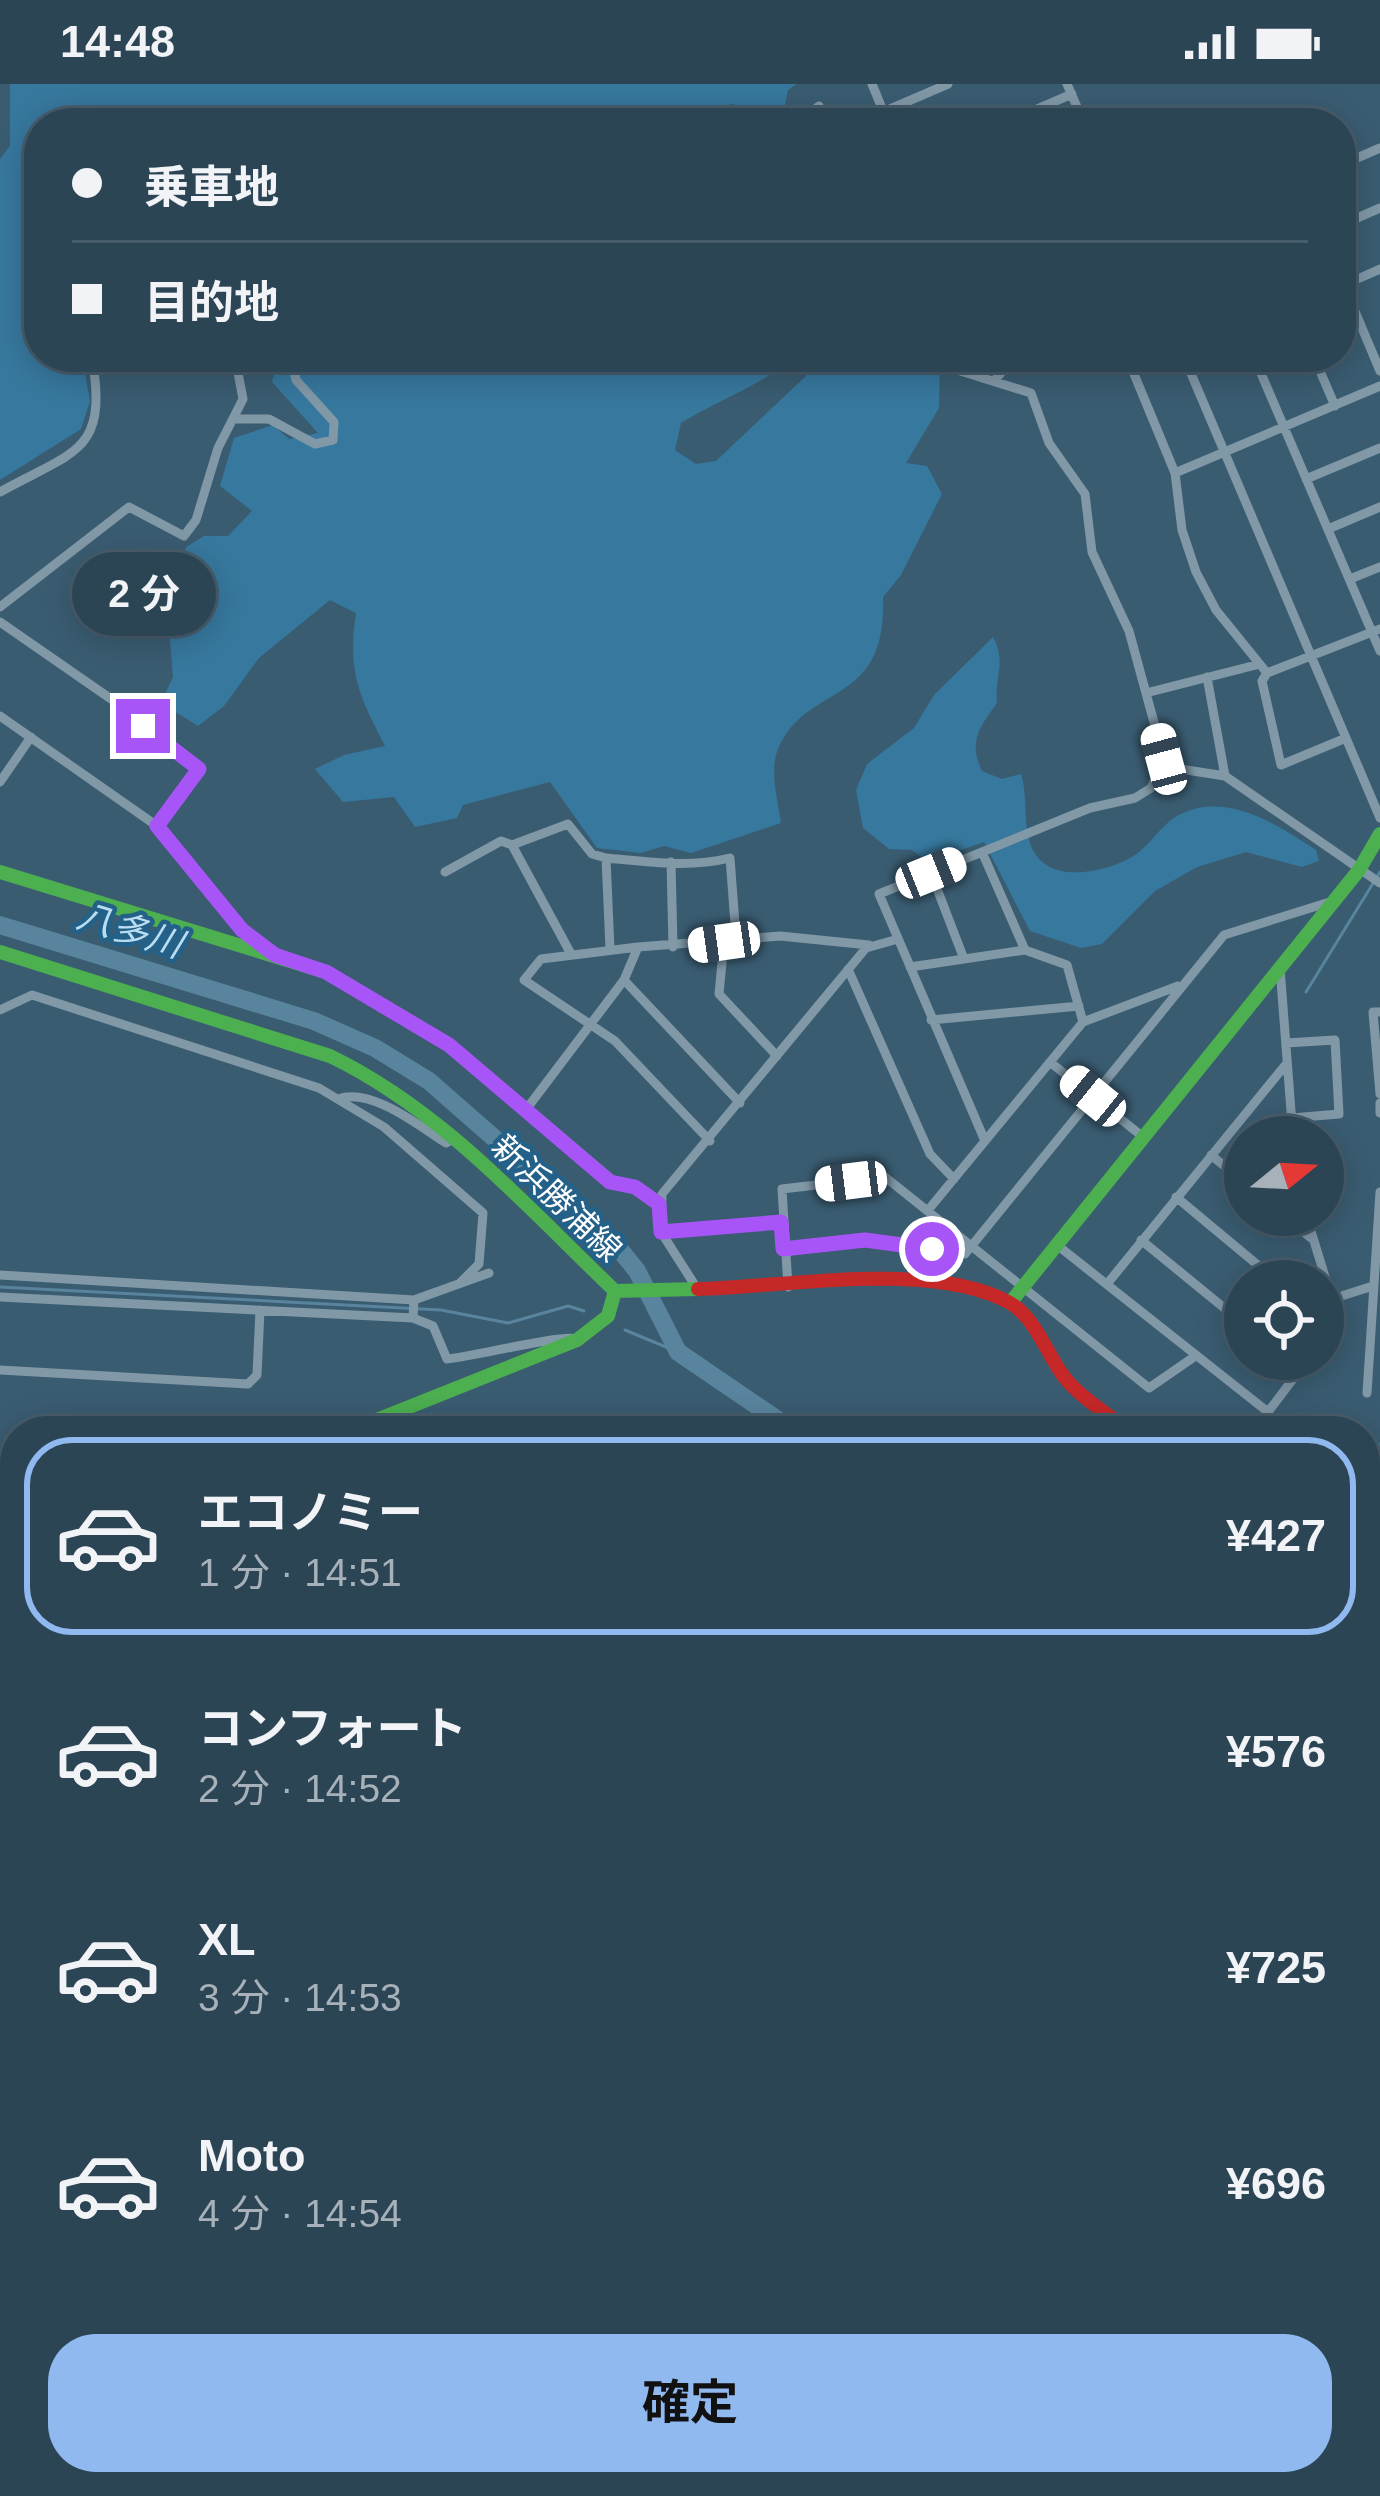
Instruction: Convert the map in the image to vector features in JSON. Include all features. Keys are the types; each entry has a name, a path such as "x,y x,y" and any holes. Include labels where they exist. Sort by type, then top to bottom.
{"street":[{"path":"902,108 948,84"},
{"path":"1034,108 1070,89"},
{"path":"1356,313 1380,371"},
{"path":"1365,334 1380,328"},
{"path":"0,492 63,457 93,429 100,403 95,372"},
{"path":"0,607 129,507 184,536 196,520 218,448 243,399 238,372"},
{"path":"235,419 278,422 315,444 333,440 334,422 296,380 294,372"},
{"path":"965,372 1031,393 1049,443 1085,494 1092,552 1130,631 1164,759 1151,788 1135,798 1090,808 879,894 985,1141"},
{"path":"994,380 1001,372"},
{"path":"1133,372 1175,473 1182,530 1196,572 1216,610 1263,669 1281,766 1346,738"},
{"path":"1190,372 1380,818"},
{"path":"1260,372 1376,630 1380,651"},
{"path":"1320,372 1335,406"},
{"path":"1175,473 1380,386"},
{"path":"1306,479 1380,448"},
{"path":"1328,530 1380,507"},
{"path":"1350,579 1380,567"},
{"path":"0,622 124,708 199,769 157,826"},
{"path":"1146,693 1263,669 1376,630"},
{"path":"1207,677 1225,776"},
{"path":"0,716 157,826 242,930 275,955"},
{"path":"0,782 31,737"},
{"path":"1164,759 1180,769 1225,776 1380,883"},
{"path":"445,872 501,841 512,845 568,824 592,854 606,858 671,862 688,868 730,858 736,937"},
{"path":"1110,1416 1067,1381 1010,1303 1359,870 1380,834"},
{"path":"512,845 571,954"},
{"path":"982,852 1025,950"},
{"path":"606,858 610,949"},
{"path":"671,862 673,947"},
{"path":"0,872 326,972 414,1023 528,1108 610,1182 635,1187 659,1204"},
{"path":"931,873 964,959"},
{"path":"783,1249 865,1240 965,1253 1224,934 1334,901"},
{"path":"710,1141 615,1040 524,980 541,959 724,942 736,937 869,945 898,939"},
{"path":"724,942 719,994 777,1056"},
{"path":"694,1290 661,1232 662,1194 869,945"},
{"path":"528,1108 624,980 638,947"},
{"path":"910,967 1025,950 1067,965 1083,1022"},
{"name":"新浜勝浦線","path":"0,952 329,1056 374,1077 455,1138 619,1292 788,1287 874,1278 970,1288 1010,1303"},
{"path":"1280,968 1292,1116"},
{"path":"848,969 930,1154 954,1178"},
{"path":"624,980 740,1103"},
{"path":"929,1209 1083,1022 1183,985"},
{"path":"0,1010 32,995 262,1068 338,1099 394,1135 483,1213 478,1264 459,1284"},
{"path":"932,1020 1079,1006"},
{"path":"1380,1012 1373,1012 1380,1113"},
{"path":"1286,1043 1335,1040 1339,1114 1316,1116"},
{"path":"1050,1062 1144,1138"},
{"path":"1107,1284 1287,1063"},
{"path":"338,1099 348,1096 393,1110 446,1143 455,1138"},
{"path":"1211,1155 1224,1166"},
{"path":"788,1287 782,1189 885,1177 1149,1388 1194,1357"},
{"path":"1367,1393 1380,1192"},
{"path":"1176,1197 1251,1260"},
{"path":"661,1232 781,1222"},
{"path":"1308,1236 1314,1241"},
{"path":"1312,1236 1320,1260"},
{"path":"1141,1240 1224,1308"},
{"path":"1057,1245 1224,1379"},
{"path":"0,1297 260,1310 414,1310 489,1273"},
{"path":"0,1275 414,1310 433,1326 447,1359 507,1352 568,1335 577,1340"},
{"path":"1344,1295 1373,1286"},
{"path":"387,1416 577,1340 608,1316 619,1292"},
{"path":"0,1370 248,1384 257,1376 260,1310"},
{"path":"1225,1380 1268,1412 1292,1380"}],"shaded area":[{"path":"10,84 796,84 788,90 784,108 730,104 723,108 24,108 24,372 85,372 90,401 81,429 0,480 0,159 10,146"},
{"path":"274,372 773,372 681,423 675,450 696,464 716,461 810,372 940,372 939,408 906,463 927,466 942,494 901,575 883,597 881,633 872,658 843,690 807,712 778,749 774,776 781,823 691,853 664,846 641,853 597,848 550,782 463,805 457,818 415,827 394,797 343,802 315,769 344,755 385,746 357,682 356,613 330,600 259,658 224,706 198,726 161,703 173,677 168,615 186,547 204,536 228,536 252,511 220,486 234,438 273,425 289,439 318,433 272,382"},
{"path":"993,637 1000,662 997,703 978,736 978,761 982,771 1002,779 1021,774 1028,837 1044,864 1081,872 1120,863 1137,854 1179,815 1215,806 1268,821 1316,850 1319,861 1302,867 1246,852 1197,867 1155,891 1102,944 1081,948 1030,931 984,842 927,862 912,850 889,849 863,828 856,790 867,764 914,728 934,695"}],"waterway":[{"path":"1306,992 1380,872"},
{"name":"八多川","path":"0,925 314,1021 375,1048 429,1081 616,1245 637,1271 678,1352 772,1416"},
{"path":"0,1287 441,1310 508,1323 568,1306 584,1311"},
{"path":"625,1330 678,1352"}],"traffic: fast":[{"path":"1010,1303 1359,870 1380,834"},
{"path":"0,872 326,972 449,1045 611,1182 635,1187 659,1204"},
{"path":"0,952 330,1056 371,1078 446,1132 615,1291 698,1289"},
{"path":"387,1416 577,1340 608,1316 615,1291"}],"traffic: jam":[{"path":"698,1289 900,1279 978,1290 1019,1310 1072,1385 1109,1416"}],"route":[{"path":"143,726 199,769 157,826 242,930 275,955 326,972 374,1005 449,1045 610,1182 651,1196 659,1204 661,1232 781,1222 783,1249 865,1240 932,1249"}]}
